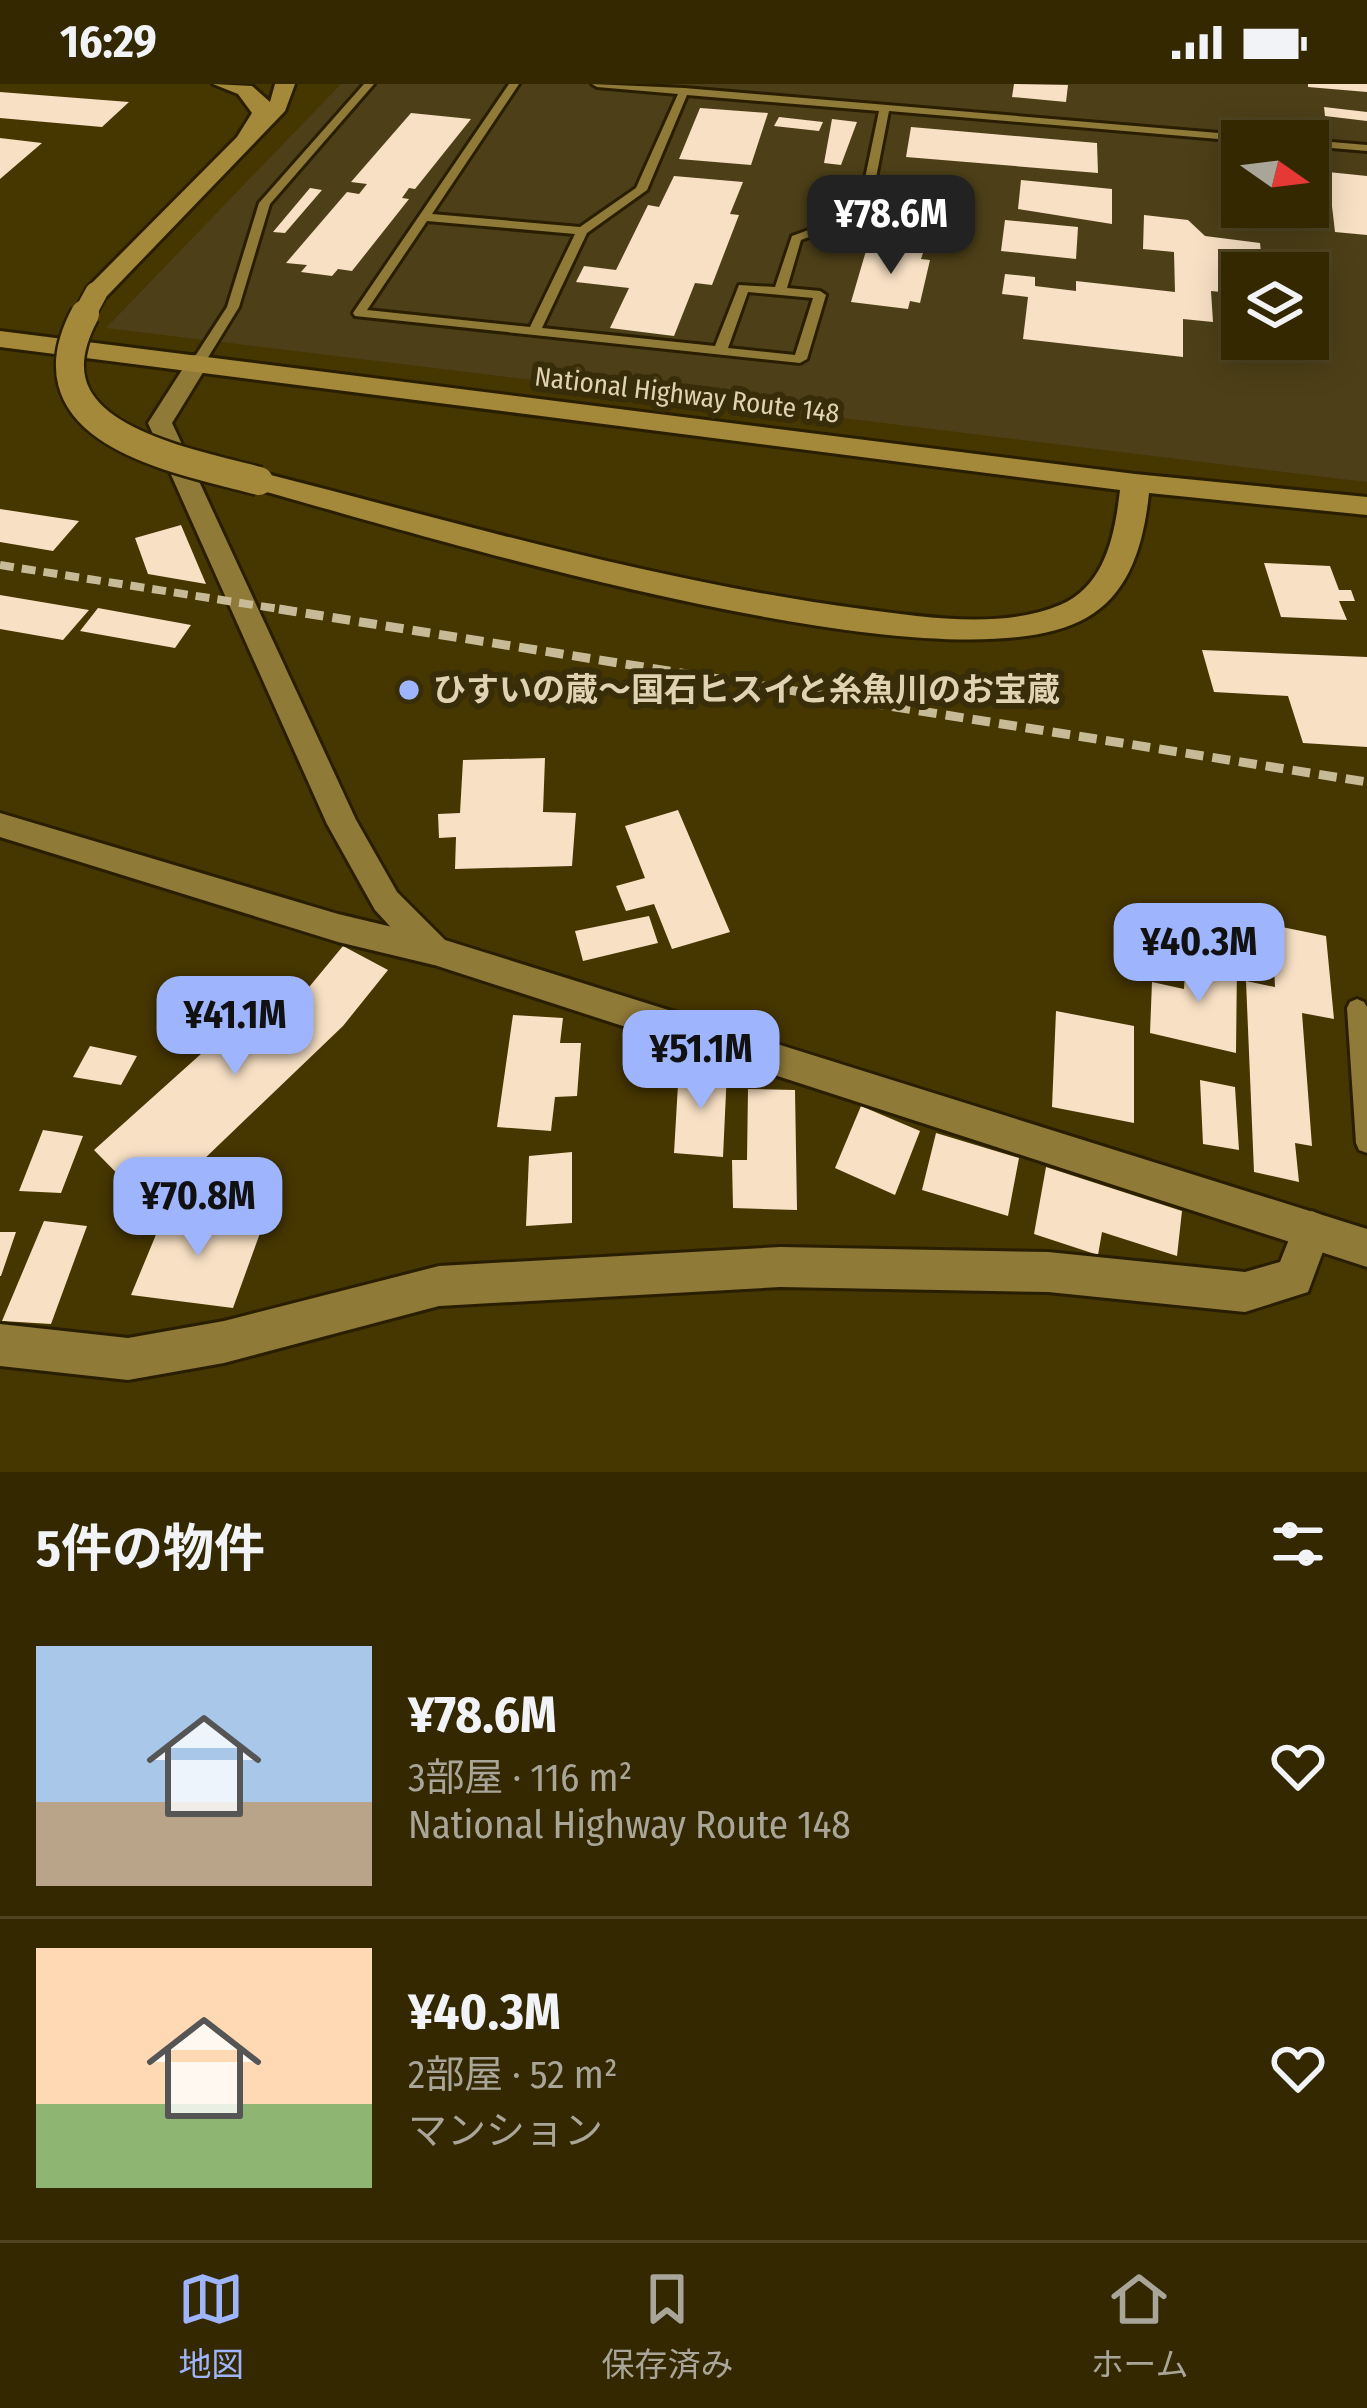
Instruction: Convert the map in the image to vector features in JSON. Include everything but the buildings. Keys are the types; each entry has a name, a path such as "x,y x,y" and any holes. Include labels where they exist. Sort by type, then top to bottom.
{"highway":[{"path":"223,84 245,90 261,104 257,124 241,145"},
{"path":"285,84 278,106 67,325 49,358 49,374 62,405 90,429 259,481 763,603 963,632 1036,626 1092,599 1124,557 1136,483"},
{"name":"National Highway Route 148","path":"0,339 1136,483 1367,506"}],"street":[{"path":"199,361 160,423 342,824 386,901 434,951"},
{"path":"0,824 338,928 434,951 1367,1248"},
{"path":"0,1345 128,1359 224,1342 439,1286 780,1267 1048,1272 1245,1292 1294,1278 1312,1230"}],"lane":[{"path":"199,361 233,307 265,203 369,84"},
{"path":"514,84 359,313 720,351 800,359 820,296 743,288 720,351"},
{"path":"597,84 1221,136"},
{"path":"534,331 582,231 641,190 684,91"},
{"path":"779,292 796,238 863,214 885,108"},
{"path":"1329,145 1367,148"},
{"path":"424,217 582,231"},
{"path":"1357,1008 1367,1143"}],"shaded area":[{"path":"341,84 1367,84 1367,482 106,328"}],"railway":[{"path":"0,565 282,609"},
{"path":"282,609 298,612"},
{"path":"282,609 1367,782"}],"place":[{"name":"ひすいの蔵～国石ヒスイと糸魚川のお宝蔵","path":"409,690"}]}
